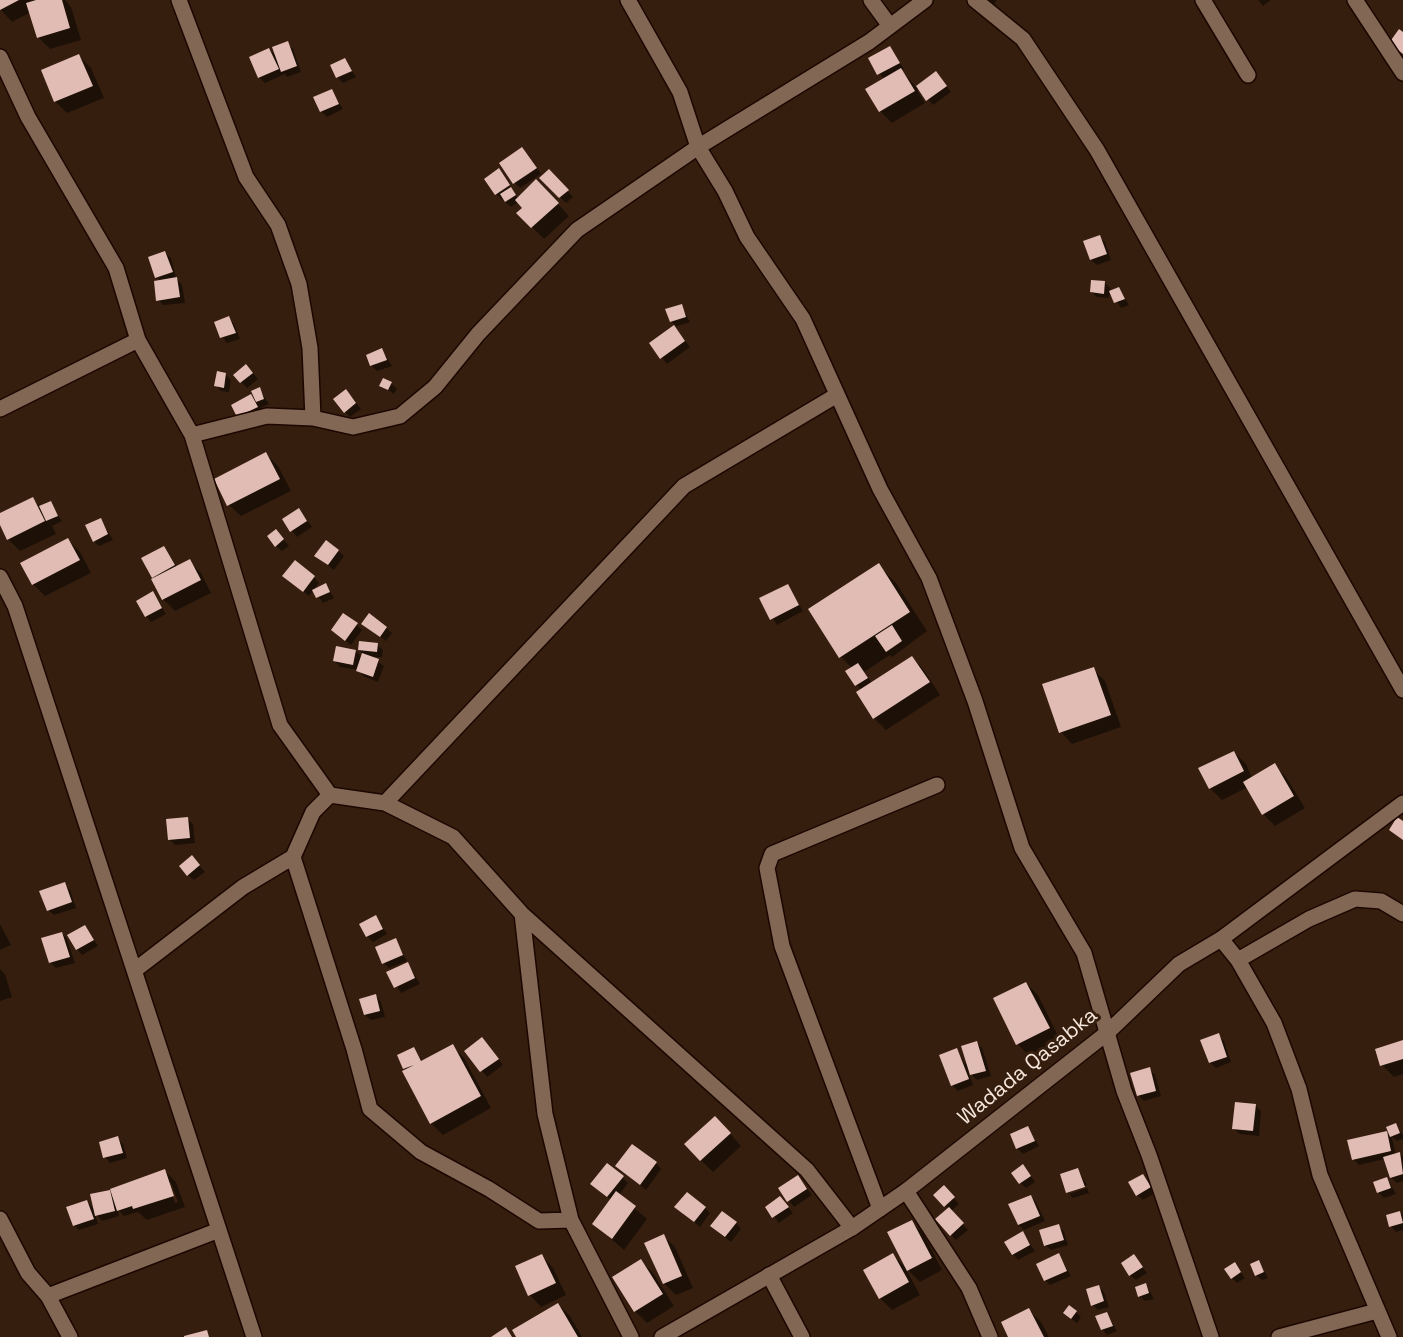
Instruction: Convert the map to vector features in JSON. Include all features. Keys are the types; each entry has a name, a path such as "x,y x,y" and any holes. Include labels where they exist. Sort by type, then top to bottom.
{"street":[{"path":"179,0 246,177 278,225 299,284 310,348 313,418"},
{"path":"628,0 680,92 698,147 725,191 747,237 803,319 880,489 929,578 975,701 1022,848 1084,953 1124,1091 1149,1155 1211,1337"},
{"path":"871,0 890,26"},
{"path":"192,435 267,416 313,418 353,428 400,417 435,387 478,334 577,230 698,147 869,42 925,0"},
{"path":"975,0 1023,39 1097,150 1403,690"},
{"path":"1203,0 1248,75"},
{"path":"1355,0 1403,73"},
{"path":"0,57 28,117 116,268 138,340 192,435 280,725 330,795 385,802 453,837 522,914 807,1170 852,1228"},
{"path":"0,409 138,340"},
{"path":"385,802 684,486 837,395"},
{"path":"0,577 15,606 254,1337"},
{"path":"880,1209 782,946 767,868 772,854 937,785"},
{"path":"135,970 243,887 294,857 313,812 330,795"},
{"name":"Wadada Qasabka","path":"662,1337 852,1228 906,1191 1107,1033 1179,964 1221,939 1403,803"},
{"path":"294,857 354,1049 370,1109 420,1152 489,1189 539,1221 571,1220"},
{"path":"1238,960 1309,919 1355,898 1381,901 1403,914"},
{"path":"522,914 545,1114 571,1220 631,1337"},
{"path":"1221,939 1238,960 1274,1023 1299,1089 1320,1175 1389,1337"},
{"path":"906,1191 969,1288 990,1337"},
{"path":"0,1219 28,1273 48,1296 70,1337"},
{"path":"48,1296 219,1230"},
{"path":"769,1275 802,1337"},
{"path":"1279,1337 1377,1311"}],"building":[{"path":"0,0 19,0 0,10"},
{"path":"36,0 62,0 70,28 37,38 26,3"},
{"path":"1399,29 1403,32 1403,54 1389,43"},
{"path":"288,41 297,66 281,72 272,47"},
{"path":"890,46 900,63 877,75 868,58"},
{"path":"269,48 279,69 258,78 249,57"},
{"path":"79,54 93,86 54,102 41,70"},
{"path":"345,58 352,71 336,78 330,65"},
{"path":"901,68 915,91 879,112 865,89"},
{"path":"936,71 947,86 926,101 916,86"},
{"path":"332,89 339,104 320,112 313,97"},
{"path":"522,147 537,168 513,184 499,163"},
{"path":"499,168 510,185 495,195 484,179"},
{"path":"549,169 569,190 559,198 539,178"},
{"path":"536,179 559,203 531,228 516,213 522,208 515,200"},
{"path":"511,187 516,195 505,202 500,194"},
{"path":"1100,235 1107,254 1090,260 1083,241"},
{"path":"165,251 173,272 155,278 148,257"},
{"path":"177,277 180,297 156,301 154,281"},
{"path":"1091,280 1105,281 1104,294 1090,292"},
{"path":"1119,287 1125,299 1114,303 1109,291"},
{"path":"682,304 686,317 670,322 665,309"},
{"path":"229,316 236,333 220,338 214,322"},
{"path":"674,325 685,341 660,359 649,343"},
{"path":"382,348 387,360 370,366 366,355"},
{"path":"246,364 253,373 240,383 233,375"},
{"path":"217,371 226,373 224,388 214,386"},
{"path":"383,378 392,382 388,390 379,386"},
{"path":"260,387 264,399 256,402 251,391"},
{"path":"346,389 356,403 344,413 333,399"},
{"path":"251,394 258,407 237,417 231,405"},
{"path":"266,452 280,479 227,506 214,479"},
{"path":"33,497 45,521 7,540 0,525 0,513"},
{"path":"51,501 58,516 46,521 39,506"},
{"path":"299,508 307,521 290,532 282,519"},
{"path":"101,518 108,534 93,542 85,525"},
{"path":"276,529 284,539 275,547 267,536"},
{"path":"68,538 80,560 32,585 20,563"},
{"path":"326,540 339,550 328,565 314,556"},
{"path":"164,546 175,565 152,578 141,558"},
{"path":"190,559 201,580 162,600 151,579"},
{"path":"295,560 315,576 303,592 282,576"},
{"path":"879,563 910,612 839,658 808,609"},
{"path":"326,583 330,592 316,598 312,590"},
{"path":"788,584 799,605 770,620 759,598"},
{"path":"153,591 162,608 145,617 136,601"},
{"path":"343,613 358,623 345,641 331,630"},
{"path":"369,613 387,627 380,637 361,624"},
{"path":"892,625 902,641 886,652 875,636"},
{"path":"359,641 378,643 377,652 358,650"},
{"path":"336,646 356,650 353,665 333,661"},
{"path":"362,653 379,659 373,677 356,671"},
{"path":"912,656 930,682 873,719 856,692"},
{"path":"858,663 868,678 855,686 845,671"},
{"path":"1094,667 1111,715 1059,733 1042,684"},
{"path":"1234,751 1244,771 1209,789 1198,768"},
{"path":"1275,763 1294,796 1262,815 1243,782"},
{"path":"188,817 190,838 168,840 166,819"},
{"path":"1397,817 1403,821 1403,840 1389,830"},
{"path":"192,855 200,865 187,876 179,866"},
{"path":"65,882 72,902 47,911 39,891"},
{"path":"376,915 383,929 366,937 359,924"},
{"path":"85,925 94,940 76,950 67,935"},
{"path":"62,932 70,957 49,963 41,938"},
{"path":"396,938 403,955 382,964 375,947"},
{"path":"408,962 415,978 394,988 386,972"},
{"path":"1026,982 1050,1028 1016,1045 993,998"},
{"path":"376,994 380,1011 364,1015 359,999"},
{"path":"1219,1033 1227,1057 1209,1063 1200,1040"},
{"path":"482,1037 499,1059 480,1072 464,1051"},
{"path":"1403,1040 1403,1059 1380,1066 1375,1049"},
{"path":"977,1041 986,1071 970,1075 961,1046"},
{"path":"453,1044 481,1096 430,1124 402,1071 414,1065 403,1069 397,1055 414,1047 421,1061"},
{"path":"957,1048 969,1079 951,1086 939,1055"},
{"path":"1150,1067 1156,1091 1137,1096 1130,1073"},
{"path":"1235,1102 1256,1104 1253,1131 1232,1129"},
{"path":"715,1116 731,1133 700,1161 684,1144"},
{"path":"1396,1123 1400,1133 1390,1137 1386,1127"},
{"path":"1028,1126 1035,1141 1016,1149 1010,1134"},
{"path":"1387,1131 1391,1151 1352,1160 1347,1140"},
{"path":"118,1136 123,1153 103,1158 99,1142"},
{"path":"632,1144 657,1162 640,1185 615,1166"},
{"path":"1400,1152 1403,1174 1390,1178 1383,1157"},
{"path":"607,1163 624,1176 607,1197 590,1184"},
{"path":"1023,1164 1031,1176 1019,1184 1011,1173"},
{"path":"1078,1168 1085,1187 1066,1193 1060,1174"},
{"path":"165,1169 174,1196 133,1209 132,1206 117,1211 110,1189"},
{"path":"1143,1174 1151,1187 1136,1196 1128,1182"},
{"path":"798,1175 807,1189 787,1202 778,1188"},
{"path":"1387,1177 1391,1188 1377,1193 1373,1182"},
{"path":"944,1185 955,1197 944,1207 933,1195"},
{"path":"110,1190 115,1211 95,1216 90,1194"},
{"path":"616,1191 636,1206 612,1239 592,1224"},
{"path":"687,1192 706,1207 694,1222 674,1207"},
{"path":"1031,1195 1040,1216 1018,1225 1008,1204"},
{"path":"780,1196 789,1207 772,1218 765,1207"},
{"path":"87,1200 94,1219 73,1226 66,1207"},
{"path":"949,1207 964,1223 950,1236 935,1219"},
{"path":"722,1211 737,1222 725,1237 710,1226"},
{"path":"1400,1211 1403,1223 1389,1227 1386,1215"},
{"path":"912,1220 932,1258 907,1271 887,1232"},
{"path":"1059,1224 1064,1240 1044,1246 1039,1230"},
{"path":"1023,1231 1030,1245 1012,1255 1004,1242"},
{"path":"664,1234 682,1276 663,1284 644,1243"},
{"path":"893,1253 909,1282 879,1299 863,1270"},
{"path":"1059,1253 1067,1271 1044,1281 1036,1264"},
{"path":"542,1254 556,1283 528,1296 515,1266"},
{"path":"1134,1254 1143,1267 1129,1276 1121,1263"},
{"path":"641,1259 663,1294 634,1312 612,1277"},
{"path":"1259,1260 1264,1272 1255,1276 1250,1264"},
{"path":"1235,1262 1241,1272 1231,1279 1224,1269"},
{"path":"1146,1283 1149,1293 1138,1297 1135,1287"},
{"path":"1099,1285 1104,1301 1091,1306 1086,1289"},
{"path":"558,1303 578,1337 516,1337 512,1330"},
{"path":"1069,1305 1077,1311 1071,1319 1063,1313"},
{"path":"1029,1308 1044,1337 1008,1337 1001,1322"},
{"path":"1107,1312 1113,1326 1101,1330 1095,1316"},
{"path":"506,1327 512,1337 491,1337"},
{"path":"207,1330 209,1337 184,1337 184,1336"}]}
